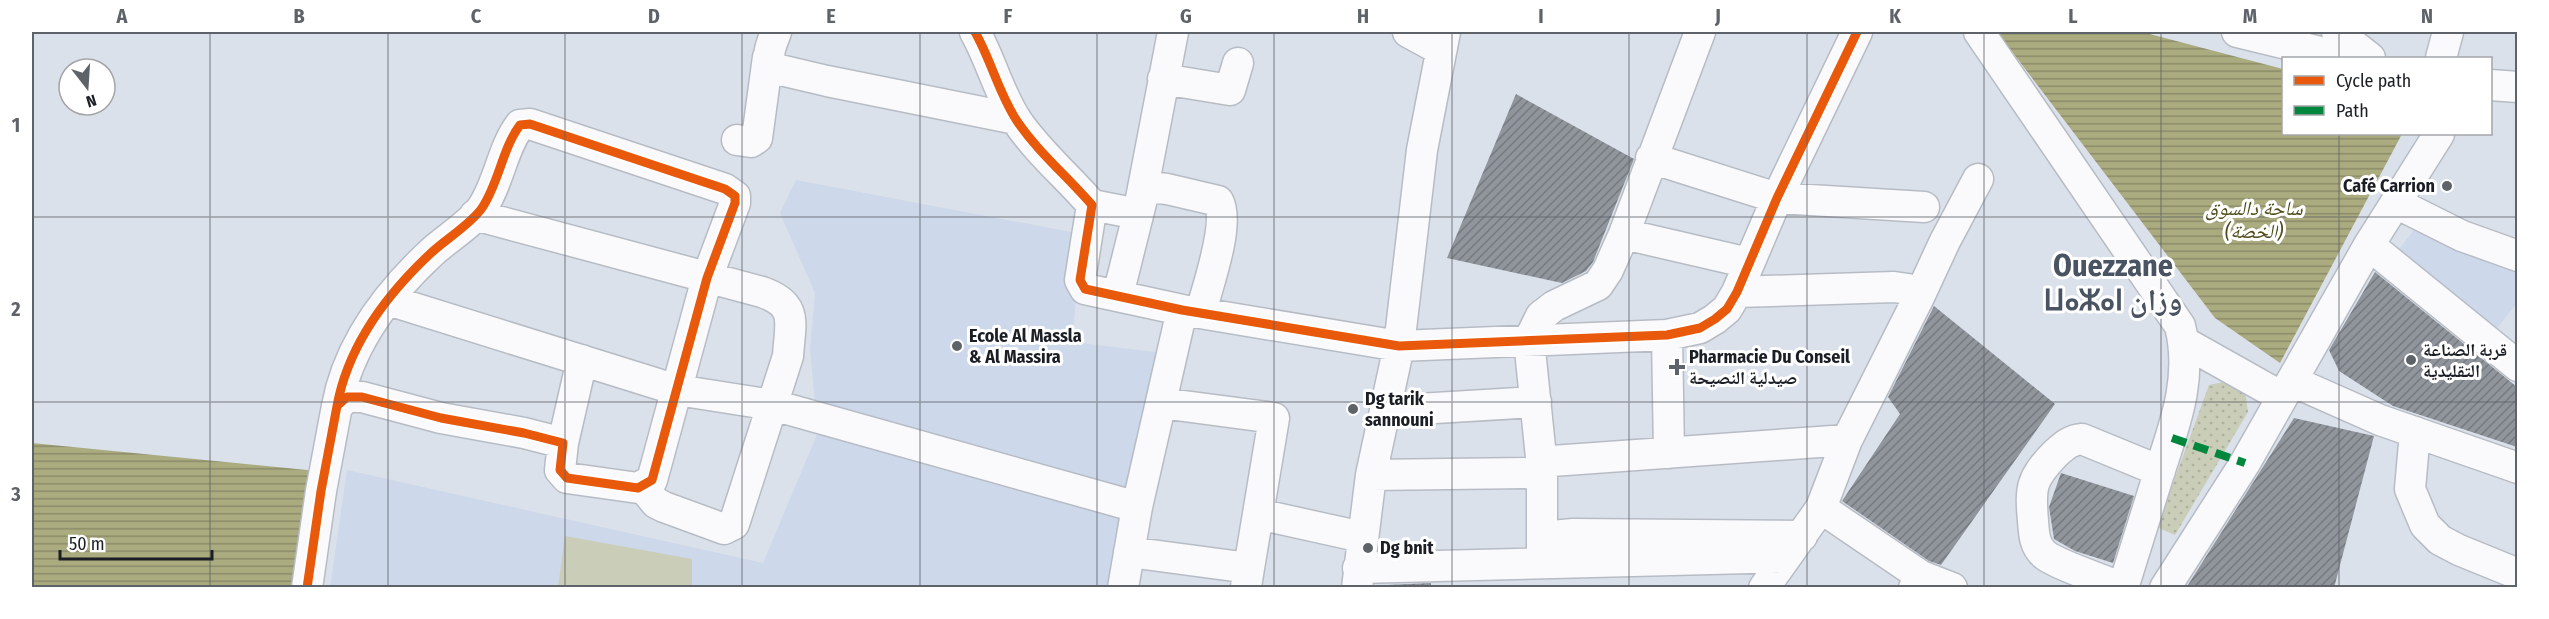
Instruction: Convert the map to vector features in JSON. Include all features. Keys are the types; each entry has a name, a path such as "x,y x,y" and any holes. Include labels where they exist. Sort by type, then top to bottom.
{"street":[{"path":"1118,295 1137,214 1173,32"},
{"path":"1408,32 1443,41 1414,209 1399,346 1371,475 1358,578 1556,562"},
{"path":"1556,562 1542,467 1529,339 1541,316 1554,306 1598,285 1608,270 1624,234 1700,32"},
{"path":"1092,205 1080,280 1085,289 1191,311 1399,346 1667,334 1700,328 1727,309 1737,292 1777,198 1857,32"},
{"path":"1979,32 2180,326 2184,342 2184,386 2172,438 2123,588 2049,557 2039,548 2035,540 2032,504 2035,478 2039,470 2066,443 2082,440 2160,471"},
{"path":"2237,32 2342,57"},
{"path":"2337,32 2369,57"},
{"path":"2441,57 2448,32"},
{"path":"971,33 1016,119 1037,149 1068,177 1092,205 1137,214"},
{"path":"772,44 772,67 791,73 1016,119"},
{"path":"737,140 751,142 757,138 772,44"},
{"path":"1163,79 1230,90 1238,63"},
{"path":"2492,85 2517,87"},
{"path":"307,588 321,491 340,387 352,357 388,300 429,254 483,206 518,127 523,124 530,124 731,192 735,196 735,203 707,278 655,474 652,480 643,486 632,488 567,478 560,470 563,443 582,360"},
{"path":"2165,588 2202,533 2369,245 2438,135"},
{"path":"1651,158 1777,198 1924,207"},
{"path":"1764,588 1821,508 1847,440 1978,179"},
{"path":"1123,588 1137,507 1161,403 1191,311 1220,239 1222,214 1220,204 1214,200 1154,187 1144,191 1137,214"},
{"path":"2396,203 2462,236 2517,256"},
{"path":"475,215 773,296 782,300 788,308 790,327 788,356 734,524 724,529 664,507 656,503 643,486"},
{"path":"1624,234 1749,263"},
{"path":"2369,245 2517,366"},
{"path":"1737,292 1894,287 1908,289 1920,295"},
{"path":"388,300 677,390 773,405 1137,507"},
{"path":"1667,334 1669,453"},
{"path":"2184,342 2287,389 2517,468"},
{"path":"337,406 347,397 362,397 441,418 524,433 563,443"},
{"path":"1384,411 1536,402"},
{"path":"1129,552 1247,578 1274,418 1161,403"},
{"path":"2415,432 2410,489 2425,525 2440,540 2517,574"},
{"path":"1371,475 1535,473 1551,461 1847,440"},
{"path":"1821,508 1917,582 1952,588"},
{"path":"1258,514 1362,537"},
{"path":"1556,562 1573,534 1794,547"}],"shaded area":[{"path":"796,180 1082,234 1072,342 1172,354 1122,587 330,588 347,470 763,563 821,425 817,423 810,350 815,293 780,213"},
{"path":"2430,210 2517,261 2517,303 2490,337 2391,259"},
{"path":"2228,381 2245,391 2248,412 2175,535 2157,527 2209,385"},
{"path":"565,536 692,559 692,587 558,587"}],"water":[{"name":"ساحة دالسوق (الخصة)","path":"1997,32 2142,32 2282,69 2282,135 2401,135 2280,363 2215,318"},
{"path":"32,443 317,471 316,587 32,587"}],"building":[{"path":"1516,94 1634,159 1593,262 1586,271 1562,283 1447,258"},
{"name":"قربة الصناعة التقليدية","path":"2375,272 2517,387 2517,447 2393,406 2339,371 2329,350"},
{"path":"1934,306 2055,404 1941,565 1929,561 1842,501 1900,414 1888,397"},
{"path":"2294,418 2374,436 2334,588 2186,588"},
{"path":"2061,473 2134,496 2113,563 2075,551 2054,539 2049,507"},
{"path":"1431,583 1431,588 1387,588 1387,585"}],"marked path":[{"path":"2172,438 2245,463"}],"cycle path":[{"path":"975,32 1005,100 1017,121 1043,154 1092,205 1080,280 1085,289 1182,310 1399,346 1667,335 1700,328 1715,319 1727,309 1737,292 1777,198 1857,32"},
{"path":"307,588 321,491 337,406 347,397 362,397 441,418 524,433 563,443 560,470 567,478 638,488 652,480 707,278 735,203 735,196 725,189 530,124 520,125 482,208 472,220 415,269 372,322 350,363 337,406"}],"place":[{"name":"Café Carrion","path":"2447,186"},
{"name":"Ecole Al Massla & Al Massira","path":"957,346"},
{"name":"قربة الصناعة التقليدية","path":"2411,360"},
{"name":"Pharmacie Du Conseil صيدلية النصيحة","path":"1677,367"},
{"name":"Dg tarik sannouni","path":"1353,409"},
{"name":"Dg bnit","path":"1368,548"}],"district":[{"name":"Ouezzane ⵡⴰⵣⴰⵏ وزان","path":"2113,283"}]}
